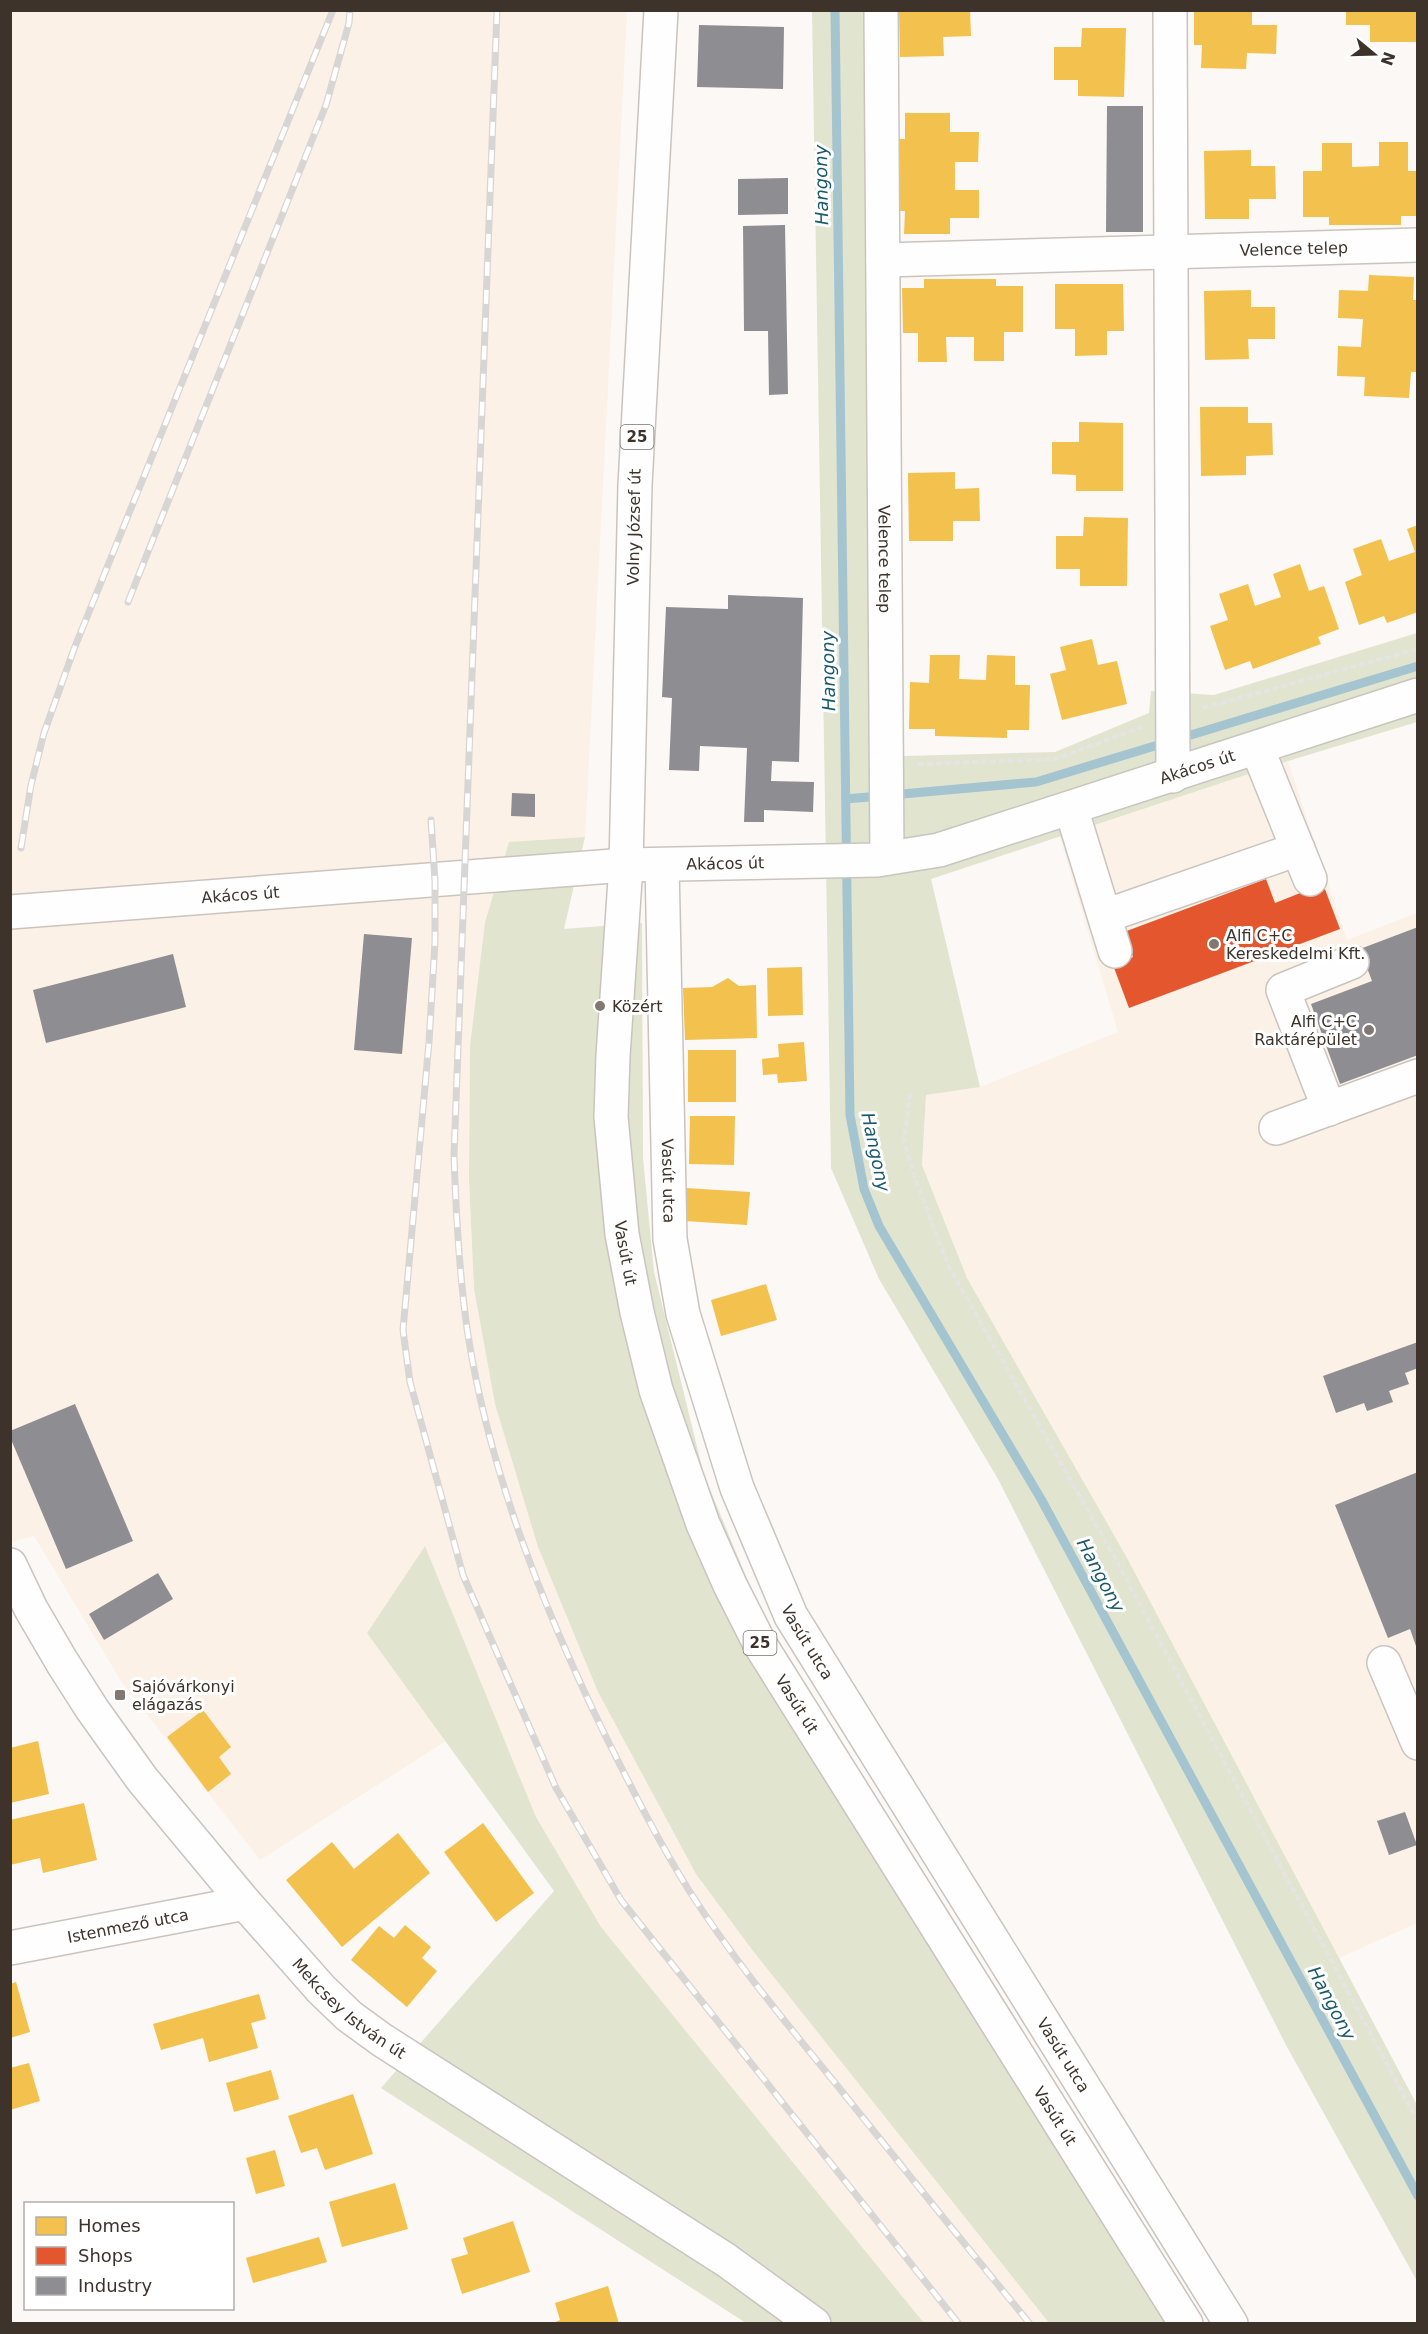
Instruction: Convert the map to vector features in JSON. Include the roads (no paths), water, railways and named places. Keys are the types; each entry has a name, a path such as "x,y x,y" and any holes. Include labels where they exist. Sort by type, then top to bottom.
{"street":[{"name":"Volny József út","path":"626,865 635,485 661,10"},
{"name":"Velence telep","path":"881,10 887,775 887,817 882,859"},
{"path":"1170,10 1172,754"},
{"name":"Velence telep","path":"883,260 1418,244"},
{"name":"Akácos út","path":"10,912 626,865 882,859 939,850 1071,808 1172,754 1257,748 1418,695"},
{"path":"1105,916 1304,864 1257,748"},
{"path":"1071,808 1115,951"},
{"name":"Vasút út","path":"626,865 613,1056 611,1117 614,1167 622,1234 637,1312 656,1390 703,1524 730,1585 761,1646 1186,2324"},
{"name":"Vasút utca","path":"662,865 670,1239 683,1314 737,1488 791,1616 1231,2324"},
{"path":"1329,1109 1283,990 1352,962"},
{"path":"1276,1128 1418,1076"},
{"name":"Mekcsey István út","path":"10,1565 32,1609 92,1709 142,1779 245,1903 321,1989 349,2016 382,2040 726,2260 814,2324"},
{"path":"1384,1663 1418,1743"},
{"name":"Istenmező utca","path":"10,1948 245,1903"}],"waterway":[{"name":"Hangony","path":"835,10 850,1115 864,1189 879,1226 1041,1499 1418,2196"},
{"path":"846,799 1036,782 1418,666"}],"railway":[{"path":"21,848 31,785 44,733 74,649 333,10"},
{"path":"128,602 326,105 349,23 350,10"},
{"path":"497,10 454,1155 462,1290 478,1387 490,1438 521,1539 560,1637 614,1753 678,1873 707,1918 762,1993 1030,2324"},
{"path":"431,820 435,881 435,942 429,1042 403,1330 410,1382 463,1575 556,1788 621,1900 959,2324"}],"place":[{"name":"Alfi C+C Kereskedelmi Kft.","path":"1214,944"},
{"name":"Közért","path":"600,1006"},
{"name":"Alfi C+C Raktárépület","path":"1369,1030"},
{"name":"Sajóvárkonyi elágazás","path":"120,1695"}]}
